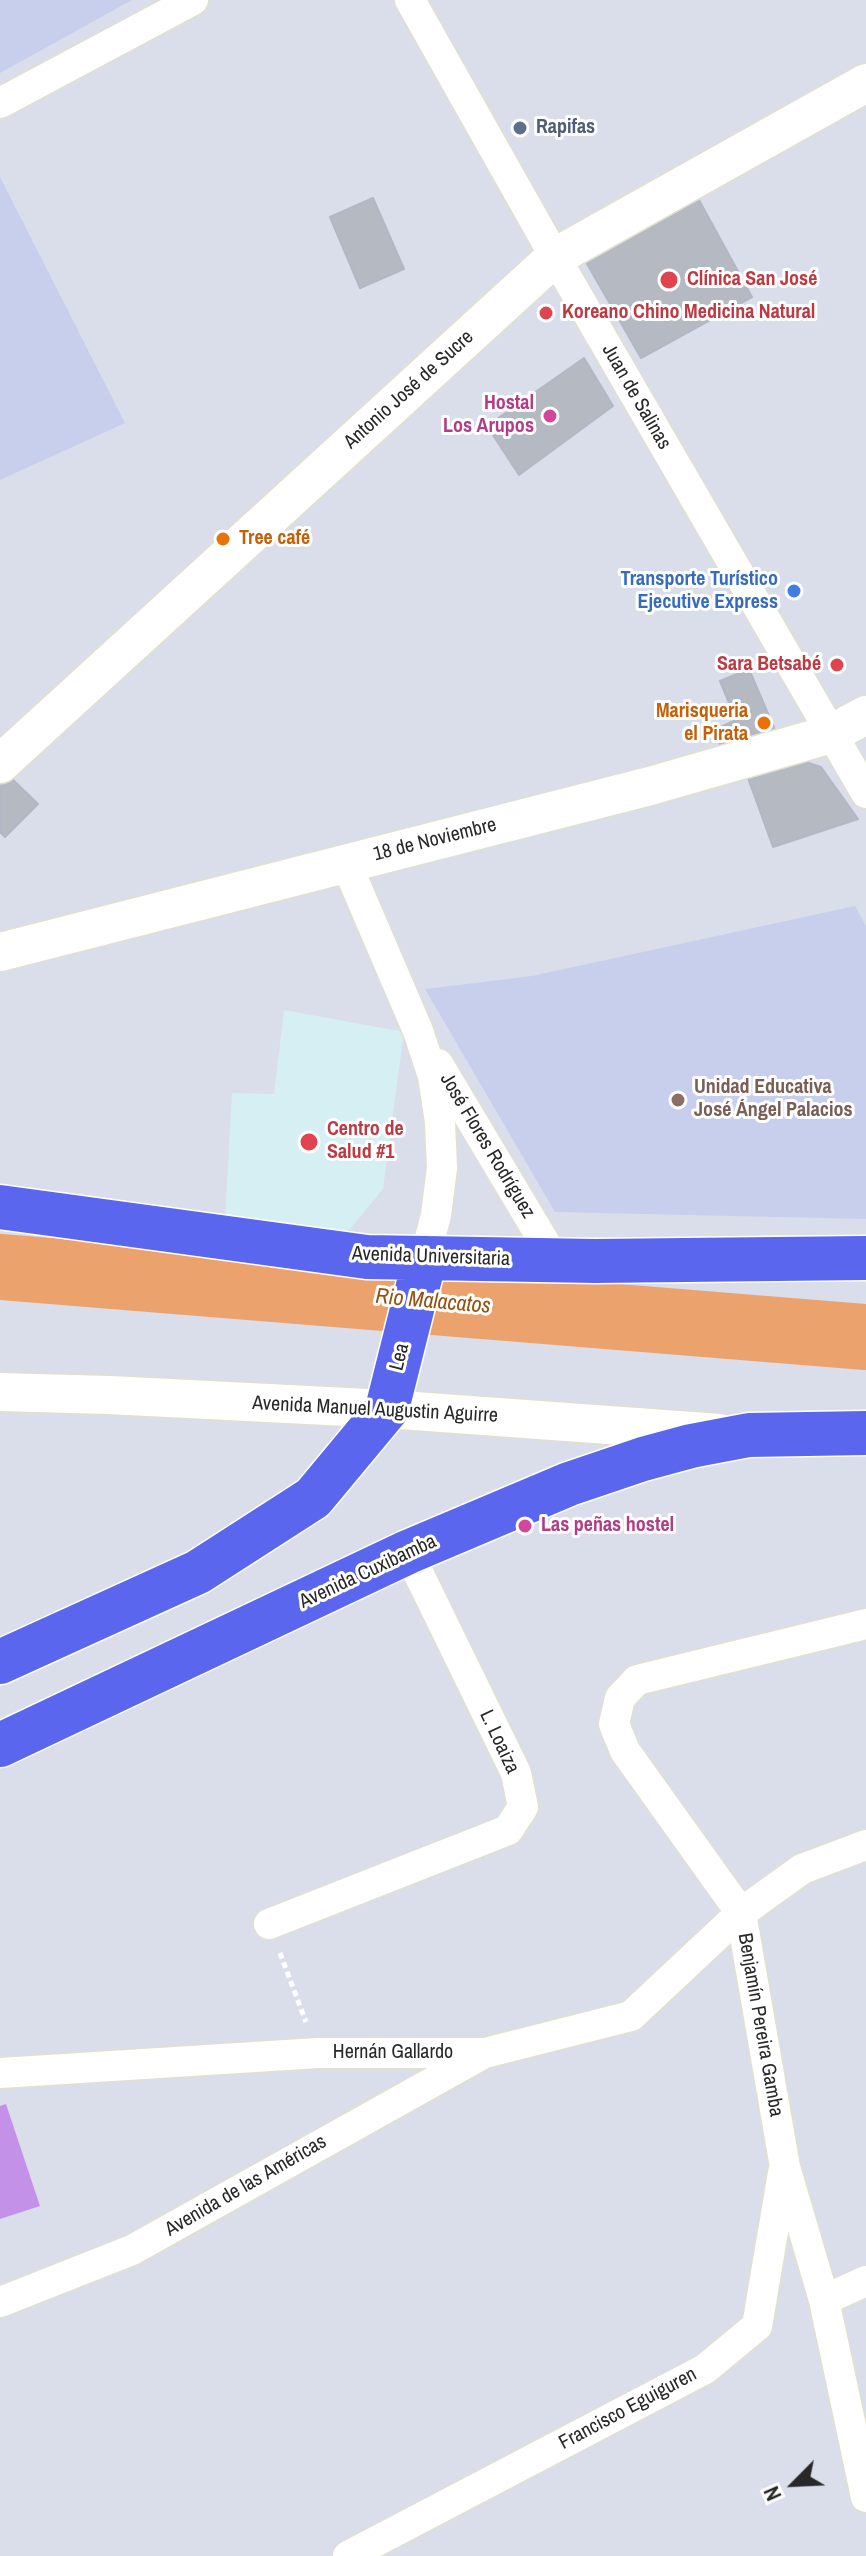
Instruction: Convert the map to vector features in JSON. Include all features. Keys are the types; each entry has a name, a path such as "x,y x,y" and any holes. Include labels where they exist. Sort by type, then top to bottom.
{"main road":[{"name":"Avenida Universitaria","path":"0,1207 367,1257 555,1260 866,1258"},
{"name":"Lea","path":"387,1409 425,1258"},
{"path":"0,1662 198,1572 313,1498 387,1409"},
{"name":"Avenida Cuxibamba","path":"0,1745 408,1552 569,1484 643,1459 749,1435 866,1433"}],"street":[{"path":"0,103 193,0"},
{"name":"Juan de Salinas","path":"410,0 555,257 866,793"},
{"name":"Antonio José de Sucre","path":"0,764 555,257 866,83"},
{"name":"18 de Noviembre","path":"0,952 650,786 831,734 866,715"},
{"name":"José Flores Rodríguez","path":"346,863 418,1031 433,1076 442,1168 436,1215 425,1258"},
{"name":"José Flores Rodríguez","path":"418,1031 555,1260"},
{"name":"Avenida Manuel Augustin Aguirre","path":"0,1392 387,1409 749,1435"},
{"name":"L. Loaiza","path":"269,1924 508,1830 523,1807 516,1773 408,1552"},
{"name":"Benjamín Pereira Gamba","path":"866,1624 637,1680 620,1698 614,1724 625,1751 741,1913 785,2167 824,2300 866,2497"},
{"name":"Hernán Gallardo","path":"0,2073 318,2053 485,2053 631,2016 741,1913 802,1869 866,1845"},
{"name":"Avenida de las Américas","path":"0,2302 132,2250 485,2053"},
{"name":"Francisco Eguiguren","path":"348,2556 705,2369 757,2326 785,2167"},
{"path":"824,2300 866,2281"}],"path":[{"path":"269,1924 318,2053"}],"shaded area":[{"path":"0,0 132,0 0,73"},
{"path":"0,177 125,423 0,480"},
{"name":"Unidad Educativa José Ángel Palacios","path":"855,906 866,926 866,1219 555,1212 425,989 532,976"},
{"name":"Centro de Salud #1","path":"284,1010 404,1032 383,1189 346,1234 225,1220 232,1093 274,1094"},
{"path":"6,2104 40,2206 0,2219 0,2106"}],"building":[{"path":"373,198 404,269 360,288 330,217"},
{"name":"Clínica San José","path":"699,200 752,297 641,358 586,262"},
{"name":"Hostal Los Arupos","path":"584,358 613,406 519,475 487,426"},
{"path":"749,669 775,730 723,752 714,730 736,720 720,681"},
{"path":"806,762 821,767 858,819 773,847 748,778"},
{"path":"8,775 38,804 5,837 0,832 0,783"}],"waterway":[{"name":"Rio Malacatos","path":"0,1267 866,1337"}],"place":[{"name":"Rapifas","path":"520,128"},
{"name":"Clínica San José","path":"669,280"},
{"name":"Koreano Chino Medicina Natural","path":"546,313"},
{"name":"Hostal Los Arupos","path":"550,416"},
{"name":"Tree café","path":"223,539"},
{"name":"Transporte Turístico Ejecutive Express","path":"794,591"},
{"name":"Sara Betsabé","path":"837,665"},
{"name":"Marisqueria el Pirata","path":"764,723"},
{"name":"Unidad Educativa José Ángel Palacios","path":"678,1100"},
{"name":"Centro de Salud #1","path":"309,1142"},
{"name":"Las peñas hostel","path":"525,1526"}]}
